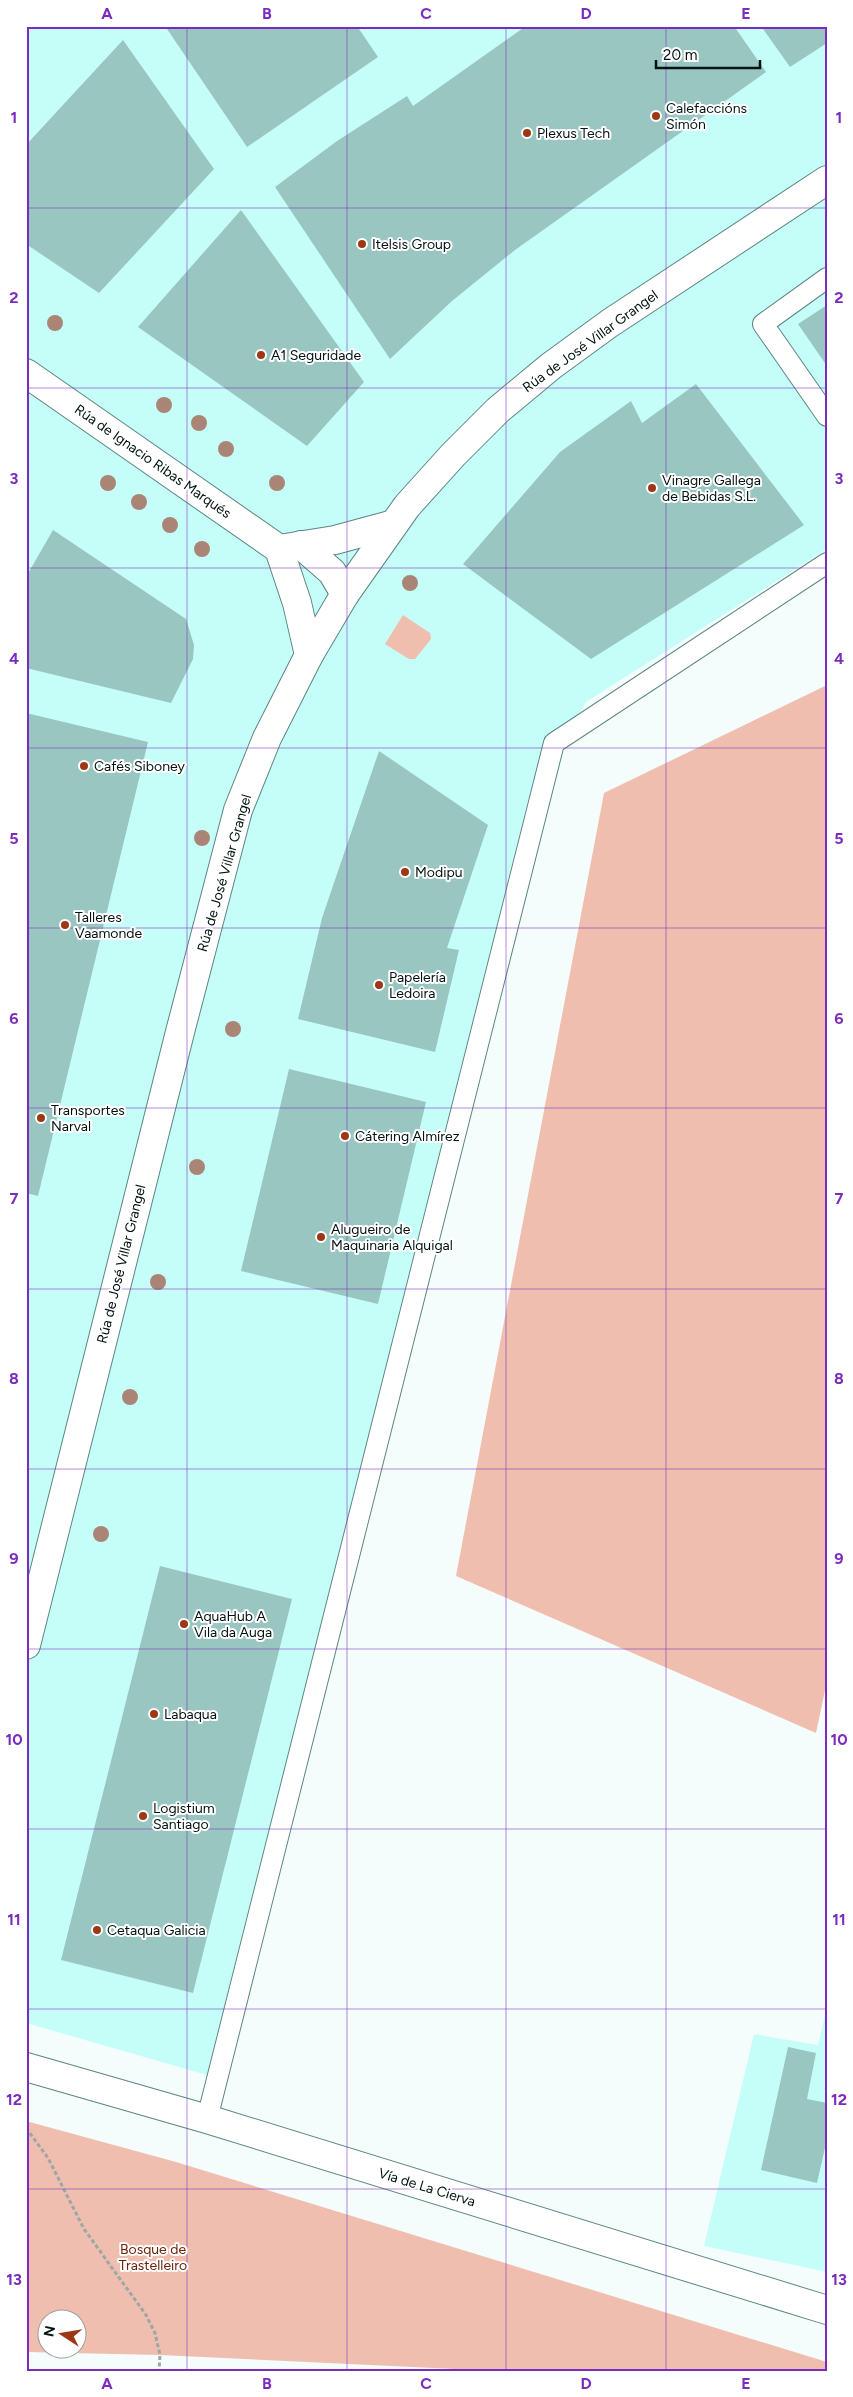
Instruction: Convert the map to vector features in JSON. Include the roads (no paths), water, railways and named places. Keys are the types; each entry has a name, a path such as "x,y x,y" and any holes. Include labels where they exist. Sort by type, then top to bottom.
{"street":[{"name":"Rúa de José Villar Grangel","path":"26,1644 238,810 267,738 309,655 344,594 394,524 453,455 498,410 551,366 610,323 827,180"},
{"name":"Rúa de Ignacio Ribas Marqués","path":"26,372 289,556 312,585 344,594"},
{"path":"309,655 289,556 335,540 394,524"},
{"name":"Vía de La Cierva","path":"26,2068 207,2119 827,2310"}],"lane":[{"path":"827,278 763,324 827,416"},
{"path":"207,2119 554,743 827,563"}],"place":[{"name":"Calefaccións Simón","path":"656,116"},
{"name":"Plexus Tech","path":"527,133"},
{"name":"Itelsis Group","path":"362,244"},
{"name":"A1 Seguridade","path":"261,355"},
{"name":"Vinagre Gallega de Bebidas S.L.","path":"652,488"},
{"name":"Cafés Siboney","path":"84,766"},
{"name":"Modipu","path":"405,872"},
{"name":"Talleres Vaamonde","path":"65,925"},
{"name":"Papelería Ledoira","path":"379,985"},
{"name":"Transportes Narval","path":"41,1118"},
{"name":"Cátering Almírez","path":"345,1136"},
{"name":"Alugueiro de Maquinaria Alquigal","path":"321,1237"},
{"name":"AquaHub A Vila da Auga","path":"184,1624"},
{"name":"Labaqua","path":"154,1714"},
{"name":"Logistium Santiago","path":"143,1816"},
{"name":"Cetaqua Galicia","path":"97,1930"}],"park label":[{"name":"Bosque de Trastelleiro","path":"153,2258"}]}
